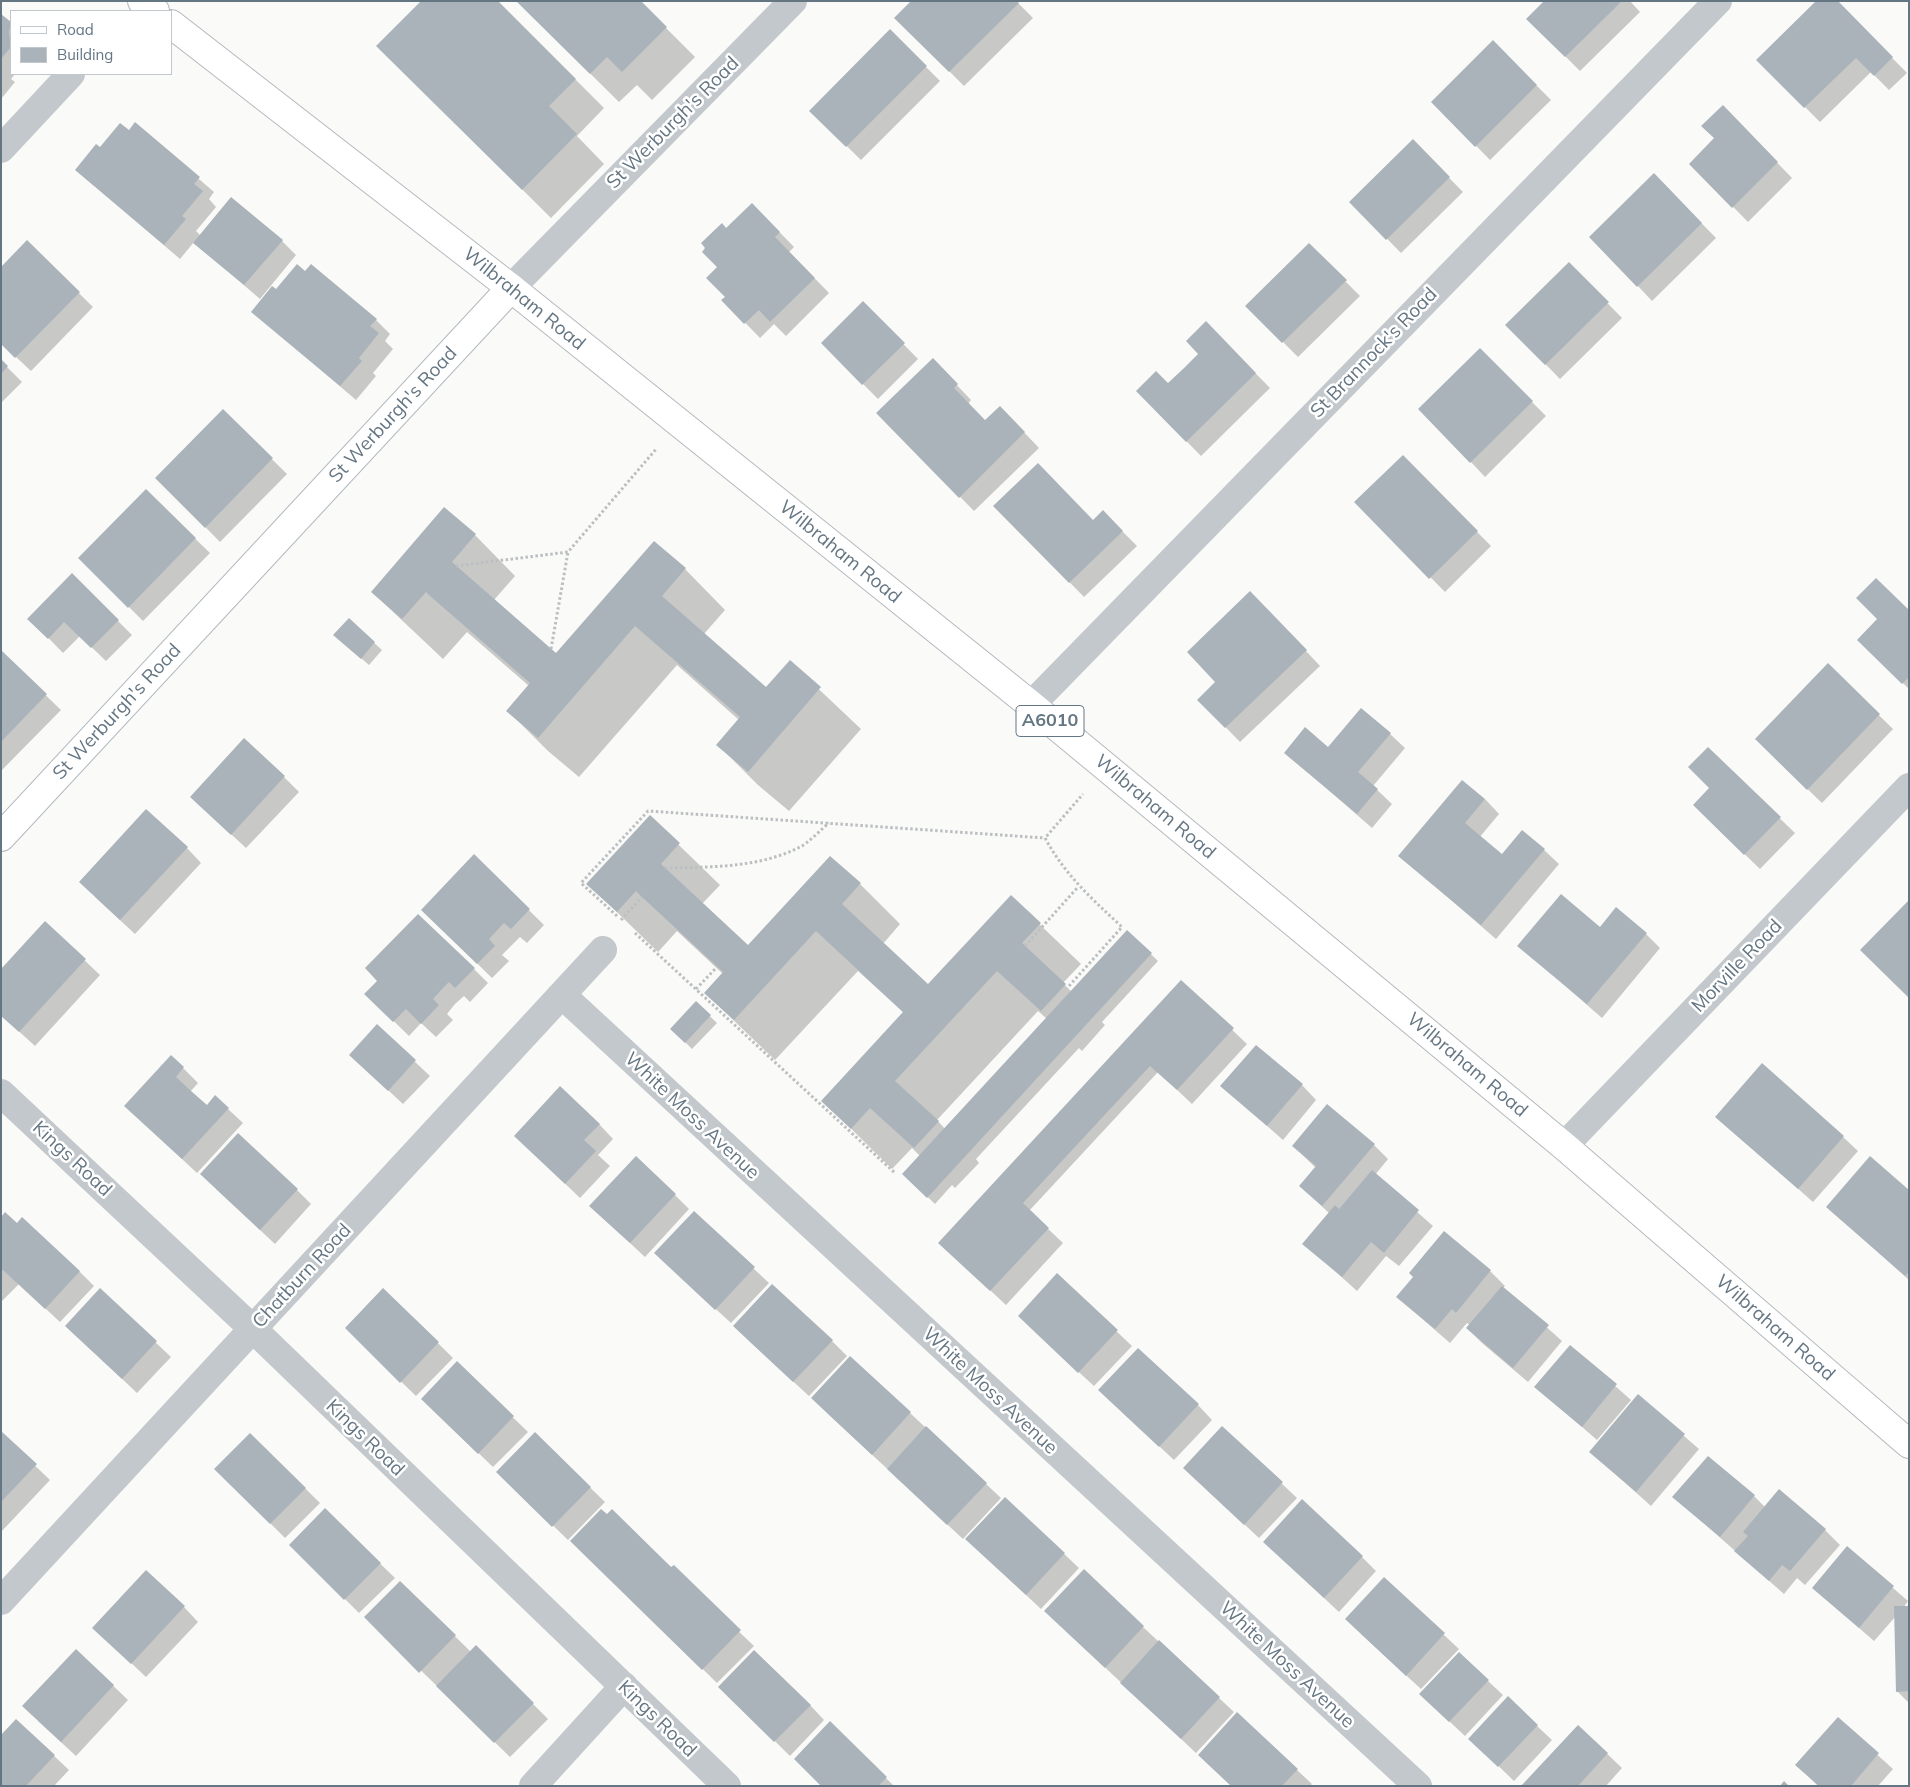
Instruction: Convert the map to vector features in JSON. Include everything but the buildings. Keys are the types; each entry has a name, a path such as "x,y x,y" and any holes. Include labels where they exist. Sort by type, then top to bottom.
{"main road":[{"path":"142,1 154,10"},
{"name":"Wilbraham Road","path":"172,25 511,288 1031,705 1564,1146 1909,1444"},
{"name":"St Werburgh's Road","path":"1,837 511,288"}],"street":[{"name":"St Werburgh's Road","path":"511,288 793,1"},
{"name":"St Brannock's Road","path":"1031,705 1718,1"},
{"path":"1,150 70,75"},
{"name":"Morville Road","path":"1564,1146 1909,787"},
{"name":"Chatburn Road","path":"1,1601 603,950"},
{"name":"White Moss Avenue","path":"562,995 1418,1786"},
{"name":"Kings Road","path":"1,1093 252,1330 727,1786"},
{"path":"533,1786 624,1686"}],"path":[{"path":"551,649 568,552 679,423"},
{"path":"456,566 568,552"},
{"path":"1045,838 1106,767"},
{"path":"895,1173 580,883 648,811 1045,838"},
{"path":"664,868 713,867 766,861 800,847 829,823"},
{"path":"1045,838 1058,861 1078,887 1122,927 1069,986"},
{"path":"1025,946 1078,887"},
{"path":"621,920 642,897"},
{"path":"696,989 717,967"}]}
